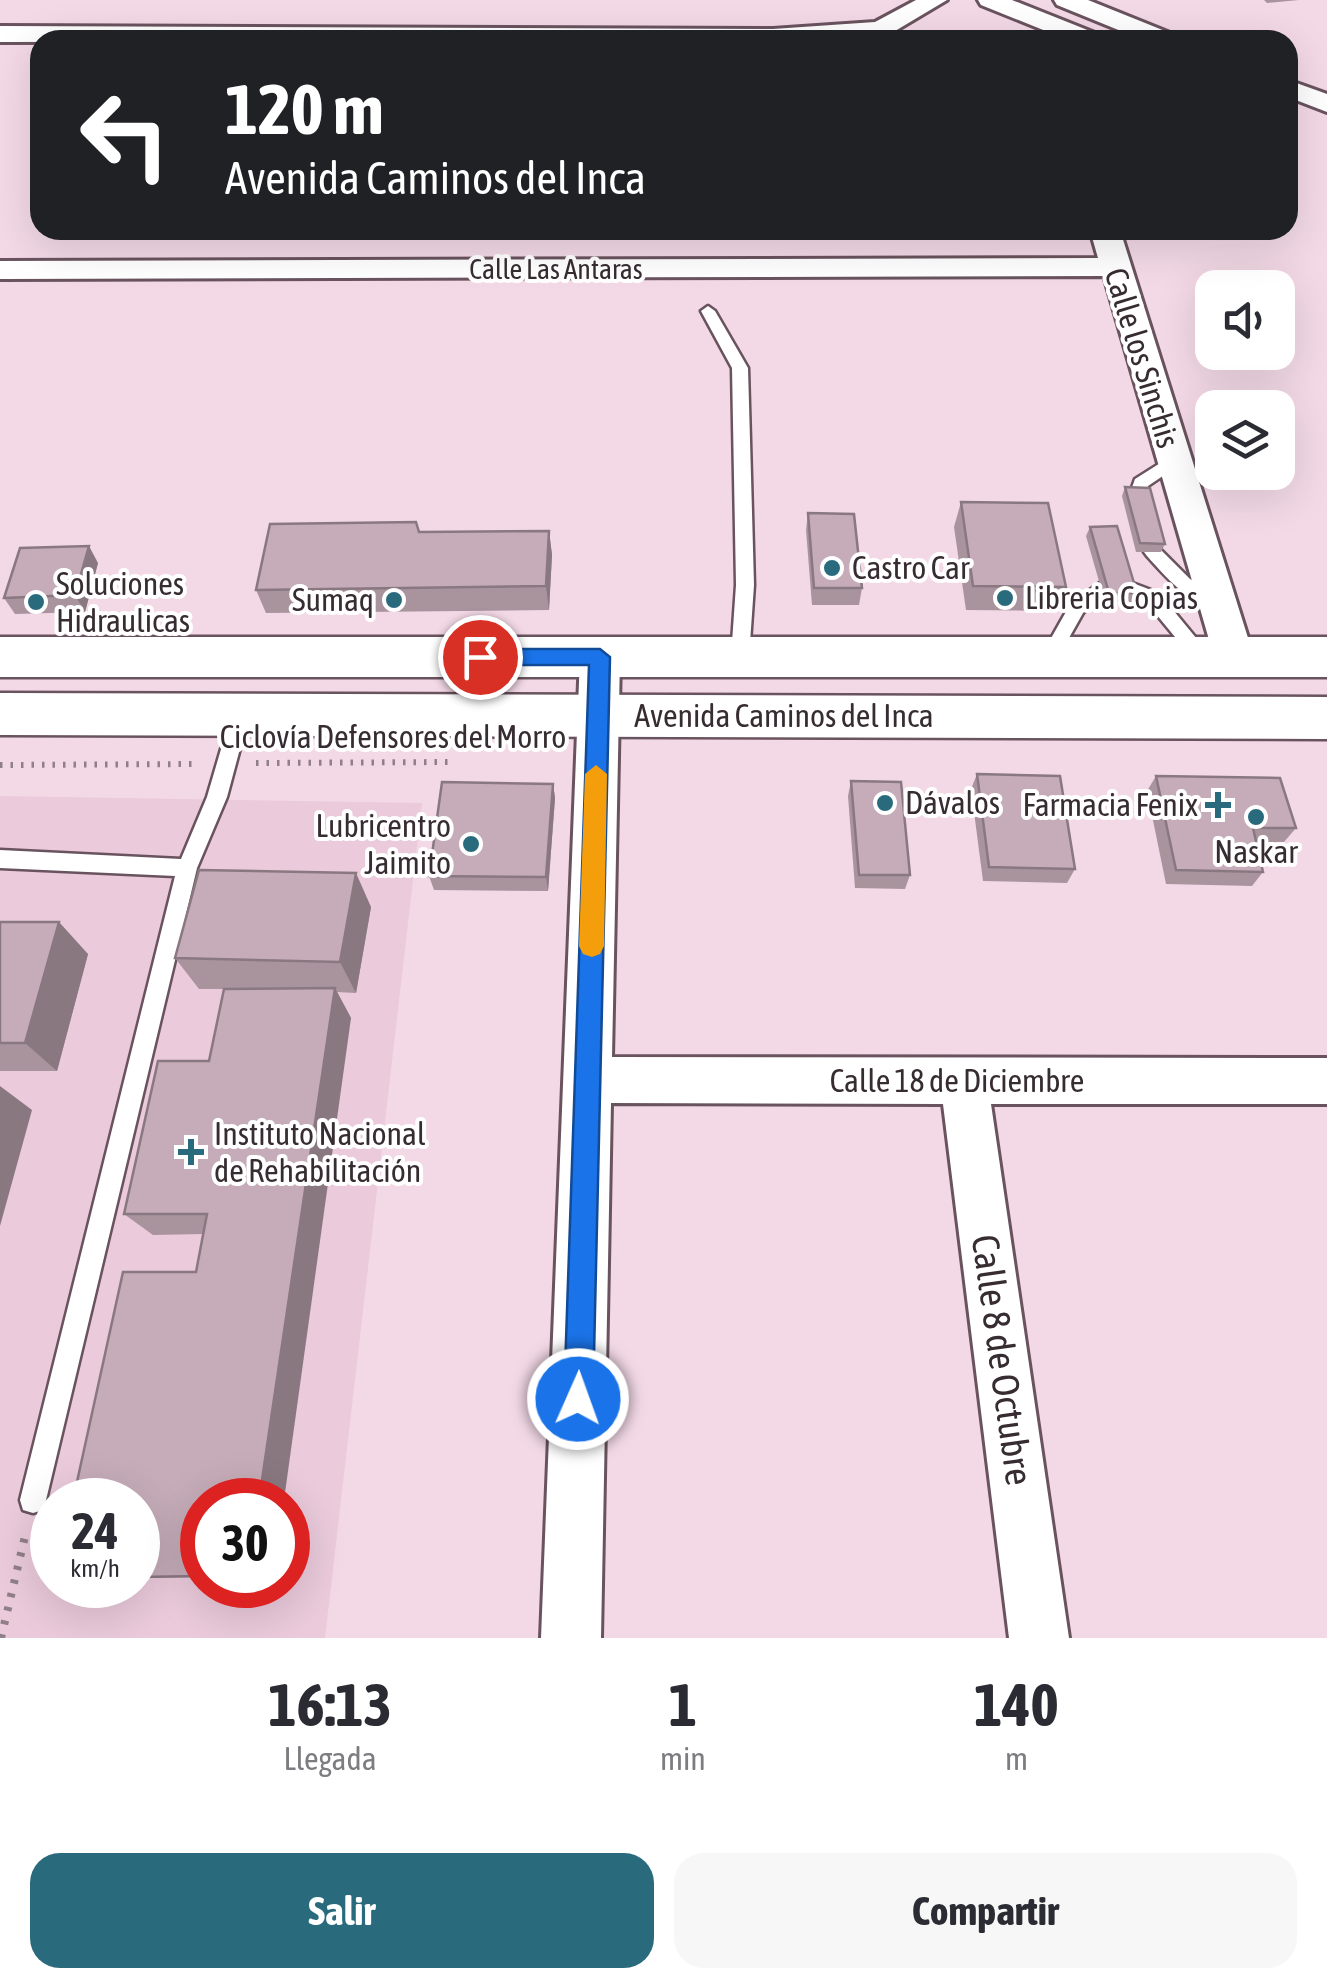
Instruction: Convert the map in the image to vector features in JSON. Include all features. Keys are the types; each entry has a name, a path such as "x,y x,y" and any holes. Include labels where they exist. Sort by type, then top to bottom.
{"main road":[{"name":"Avenida Caminos del Inca","path":"0,657 1327,657"},
{"name":"Avenida Caminos del Inca","path":"0,714 1327,718"}],"street":[{"path":"869,30 881,29 934,0"},
{"path":"990,0 1065,30"},
{"path":"1066,0 1141,30"},
{"path":"0,34 30,34"},
{"path":"1298,92 1327,104"},
{"name":"Calle los Sinchis","path":"1107,240 1217,601 1218,656"},
{"name":"Calle Las Antaras","path":"0,270 1113,267"},
{"path":"572,1638 600,657"},
{"name":"Calle 18 de Diciembre","path":"588,1080 1327,1081"},
{"name":"Calle 8 de Octubre","path":"964,1082 1040,1638"}],"lane":[{"path":"708,312 740,368 745,585 740,657"},
{"path":"1137,496 1141,483 1173,461"},
{"path":"1153,552 1184,584 1217,601"},
{"path":"1050,656 1077,608 1101,589"},
{"path":"1130,590 1153,598 1218,656"},
{"path":"38,1478 187,868 217,797 240,714"},
{"path":"0,859 187,868"}],"path":[{"name":"Ciclovía Defensores del Morro","path":"0,765 460,762"},
{"path":"1,1638 30,1513"}],"shaded area":[{"name":"Instituto Nacional de Rehabilitación","path":"0,796 422,803 325,1638 0,1638"}],"building":[{"path":"1125,487 1150,488 1165,544 1140,543"},
{"path":"961,502 1048,503 1066,587 973,586"},
{"name":"Castro Car","path":"808,513 854,514 862,588 814,588"},
{"path":"416,522 419,532 549,531 546,586 256,590 270,524"},
{"path":"1117,526 1137,593 1109,593 1090,527"},
{"path":"89,546 75,595 4,598 20,548"},
{"path":"977,774 1060,776 1075,869 989,867"},
{"path":"1156,776 1280,778 1296,828 1253,828 1263,872 1176,870"},
{"path":"851,781 901,782 910,875 859,875"},
{"path":"442,782 553,784 546,877 429,876"},
{"path":"199,870 356,873 340,962 175,958"},
{"path":"0,922 59,922 25,1043 0,1043"},
{"path":"335,988 262,1478 180,1478 180,1576 160,1577 160,1478 78,1478 123,1272 196,1272 207,1214 124,1214 158,1061 209,1061 224,989"}],"slow traffic":[{"path":"592,946 596,774"}],"place":[{"name":"Castro Car","path":"832,568"},
{"name":"Libreria Copias","path":"1005,598"},
{"name":"Sumaq","path":"394,600"},
{"name":"Soluciones Hidraulicas","path":"36,602"},
{"name":"Dávalos","path":"885,803"},
{"name":"Farmacia Fenix","path":"1218,805"},
{"name":"Naskar","path":"1256,817"},
{"name":"Lubricentro Jaimito","path":"471,844"},
{"name":"Instituto Nacional de Rehabilitación","path":"191,1152"}],"route":[{"path":"480,657 600,657 578,1399"}]}
